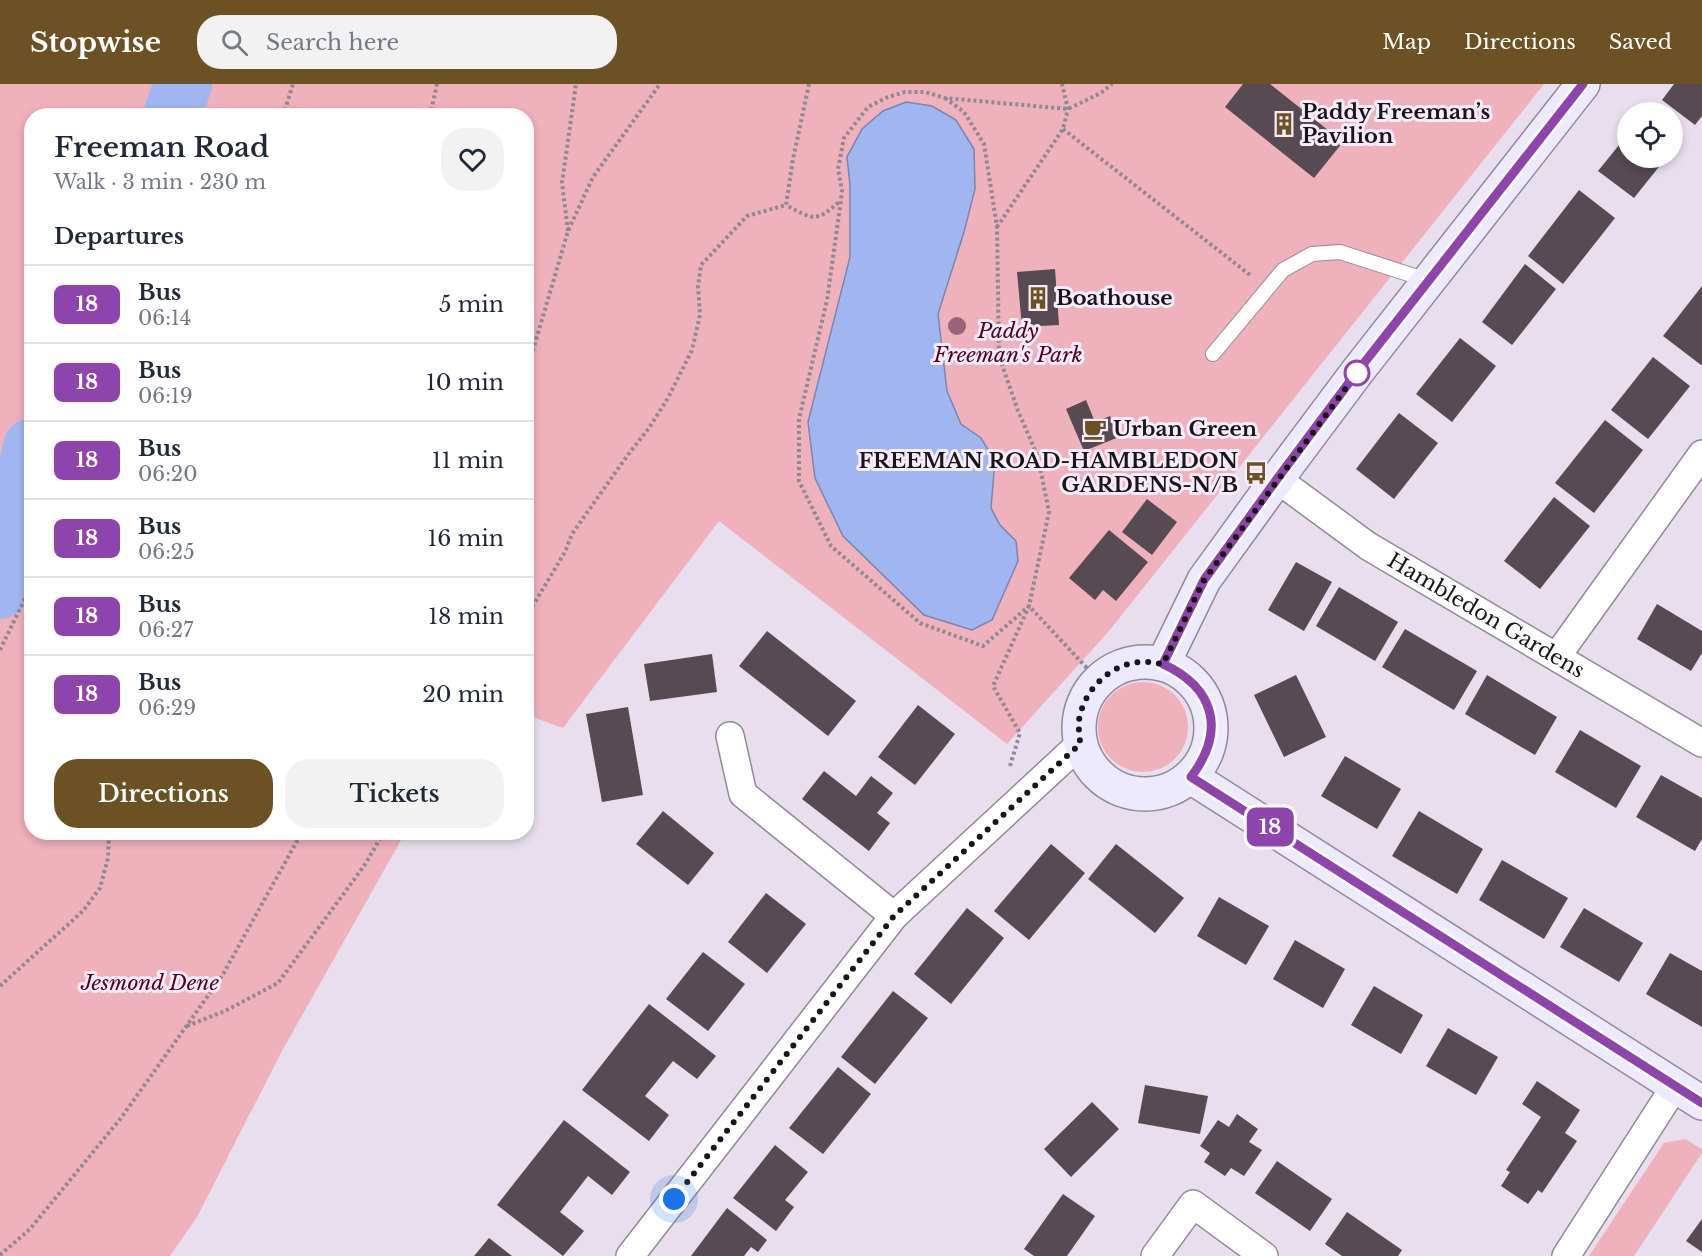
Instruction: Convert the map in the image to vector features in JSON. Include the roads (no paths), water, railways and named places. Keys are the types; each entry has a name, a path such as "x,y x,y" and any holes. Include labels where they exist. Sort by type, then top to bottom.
{"street":[{"path":"1163,664 1204,580 1277,479 1583,84"},
{"path":"1557,656 1702,454"},
{"name":"Hambledon Gardens","path":"1277,479 1368,546 1702,743"},
{"path":"1140,662 1163,664 1181,672 1196,685 1206,703 1212,722 1207,752 1191,777 1175,788 1156,794 1136,794 1117,789 1101,778 1088,762 1080,744 1079,721 1085,699 1099,681 1118,668 1140,662"},
{"path":"730,736 743,794 894,916"},
{"path":"630,1256 894,916 1080,744"},
{"path":"1191,777 1689,1095 1566,1256"},
{"path":"1155,1256 1193,1204 1264,1256"}],"lane":[{"path":"1213,354 1283,270 1312,254 1340,252 1430,280"}],"water":[{"path":"906,102 932,106 956,120 974,149 975,189 938,314 947,391 961,424 981,438 995,461 991,508 1000,525 1016,541 1018,561 992,620 972,630 924,615 843,536 815,478 808,422 850,257 850,185 847,157 862,129 883,111"}],"waterway":[{"path":"175,108 183,84"},
{"path":"0,590 24,483"}],"place":[{"name":"Paddy Freeman’s Pavilion","path":"1284,124"},
{"name":"Boathouse","path":"1038,298"},
{"name":"Urban Green","path":"1095,429"},
{"name":"FREEMAN ROAD-HAMBLEDON GARDENS-N/B","path":"1256,473"}],"park label":[{"name":"Paddy Freeman's Park","path":"1008,343"},
{"name":"Jesmond Dene","path":"150,983"}]}
